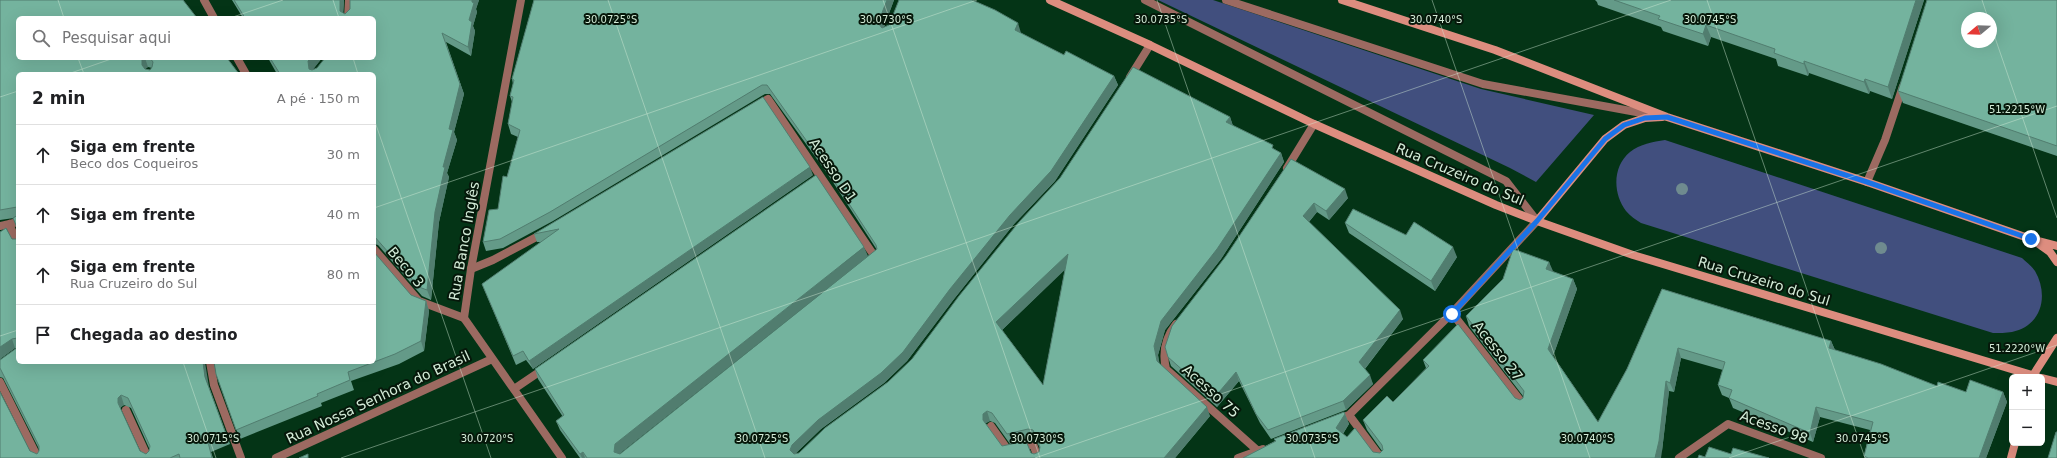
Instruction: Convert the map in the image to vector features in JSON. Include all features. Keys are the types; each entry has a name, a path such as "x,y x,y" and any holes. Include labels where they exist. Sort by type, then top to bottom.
{"main road":[{"name":"Rua Cruzeiro do Sul","path":"1050,0 1150,45 1314,124 1496,205 1537,221 1633,255 2024,374"},
{"path":"1342,0 1496,50 1667,117 1867,182 2031,239 2057,246"},
{"path":"1537,221 1605,139 1624,125 1645,118 1667,117"},
{"path":"2031,239 2050,252 2057,262"},
{"path":"2036,374 2057,338"},
{"path":"2045,379 2057,382"},
{"path":"2011,458 2014,446"}],"street":[{"path":"204,0 213,16"},
{"path":"348,16 349,0"},
{"name":"Rua Banco Inglês","path":"521,0 471,269 464,318 562,458"},
{"path":"1145,0 1506,181 1537,221 1452,314 1349,415 1328,423"},
{"path":"1226,0 1483,84 1667,117"},
{"path":"1125,84 1150,45"},
{"path":"238,60 245,72"},
{"path":"1867,182 1885,140 1905,80"},
{"name":"Acesso D1","path":"747,111 768,99 818,178 875,256 862,266"},
{"path":"1282,177 1314,124"},
{"path":"0,226 16,222"},
{"path":"9,224 16,240"},
{"path":"471,269 493,260 549,230"},
{"path":"2031,239 2057,252"},
{"name":"Beco 3","path":"376,251 418,301 464,318"},
{"name":"Acesso 27","path":"1452,314 1523,404"},
{"name":"Acesso 75","path":"1184,315 1170,332 1163,356 1166,369 1258,451"},
{"name":"Rua Nossa Senhora do Brasil","path":"276,458 492,359"},
{"path":"514,389 553,362"},
{"path":"210,364 214,385 241,458"},
{"path":"2045,378 2057,379"},
{"path":"0,382 38,458"},
{"path":"126,410 148,458"},
{"path":"1349,415 1381,458"},
{"name":"Acesso 98","path":"1679,458 1728,424 1821,458"},
{"path":"991,426 1008,450 1033,444 1038,458"},
{"path":"1238,458 1272,445"}],"shaded area":[{"path":"1158,0 1213,0 1481,89 1594,115 1536,182 1510,168"},
{"path":"1665,140 2022,258 2034,269 2039,280 2042,290 2040,308 2030,323 2022,329 2005,333 1993,333 1641,223 1629,215 1622,204 1617,189 1617,173 1624,158 1634,149"}],"building":[{"path":"0,0 183,0 195,16 16,16 16,60 142,60 142,65 145,69 150,70 153,62 152,60 228,60 238,72 16,72 16,207 0,210"},
{"path":"234,0 340,0 340,11 345,14 350,9 350,0 472,0 474,3 469,20 472,22 468,47 442,33 460,84 449,129 453,130 443,167 445,167 435,212 427,290 419,287 376,238 376,72 279,72 271,60 309,60 309,69 312,70 317,68 323,60 376,60 376,16 244,16"},
{"path":"534,0 887,0 878,23 882,28 889,25 899,0 972,0 995,10 1018,23 1015,30 1064,55 1066,51 1114,76 1051,171 1010,215 950,289 903,352 881,373 818,420 792,445 790,450 794,454 799,453 825,428 888,382 912,359 959,296 1019,222 1060,178 1133,67 1230,117 1226,122 1273,145 1272,148 1281,153 1217,249 1161,321 1154,346 1157,361 1207,407 1164,458 587,458 583,452 580,454 556,421 564,415 535,369 816,175 864,247 615,444 614,452 620,454 877,249 876,245 823,164 767,85 762,85 550,212 500,239 483,242 489,210 498,209 503,176 507,177 520,130 508,124 513,97 510,96 514,80 512,79","holes":["1068,254 1043,385 996,322","987,411 992,413 1007,434 1028,429 1033,430 1040,447 1039,452 1034,454 1031,453 1026,441 1002,446 983,420 983,414"]},
{"path":"1614,0 1916,0 1888,87 1865,79 1864,82 1804,61 1804,64 1774,53 1775,49 1706,25 1703,34 1658,19 1660,16"},
{"path":"1927,0 2057,0 2057,146 1898,91"},
{"path":"763,97 810,167 529,361 523,351 513,356 482,284 559,229 534,234"},
{"path":"1291,159 1345,189 1326,211 1314,203 1303,216 1400,310 1359,362 1370,375 1343,401 1268,430 1256,414 1236,372 1214,398 1168,357 1165,347 1172,326 1226,256"},
{"path":"1353,209 1406,235 1414,222 1453,247 1431,281 1345,223"},
{"path":"16,216 16,225 13,218"},
{"path":"6,228 12,239 16,239 16,338 12,339 0,347 0,232"},
{"path":"1513,249 1549,262 1546,269 1573,279 1548,349 1598,422 1627,369 1662,289 1831,341 1829,348 1881,364 1937,386 1938,382 1966,392 1970,380 2003,392 1979,458 1868,458 1864,456 1873,422 1816,407 1810,433 1729,398 1732,390 1718,385 1725,362 1678,348 1670,383 1666,381 1659,441 1655,458 1243,458 1276,441 1274,439 1344,412 1345,414 1336,428 1347,437 1355,428 1373,452 1380,453 1383,450 1382,445 1363,420 1387,396 1393,402 1429,366 1423,360 1458,324 1515,398 1520,400 1523,398 1524,391 1466,316 1503,279"},
{"path":"376,254 411,295 426,301 421,341 376,361"},
{"path":"16,348 16,364 203,364 205,377 226,434 208,442 212,458 180,458 179,454 170,458 0,458 0,392 30,451 37,454 39,451 39,446 0,368 0,360","holes":["121,395 128,398 150,446 149,451 146,454 140,451 118,403 118,398"]},
{"path":"214,364 369,364 348,372 350,380 317,394 318,396 236,430 216,374"},
{"path":"2056,432 2057,458 2048,458"},
{"path":"1709,447 1731,454 1733,448 1769,458 1698,458 1699,455 1705,457"},
{"path":"308,454 308,458 299,458"}],"route":[{"path":"1452,314 1537,221 1605,139 1624,125 1645,118 1667,117 1867,182 2031,239"}]}
